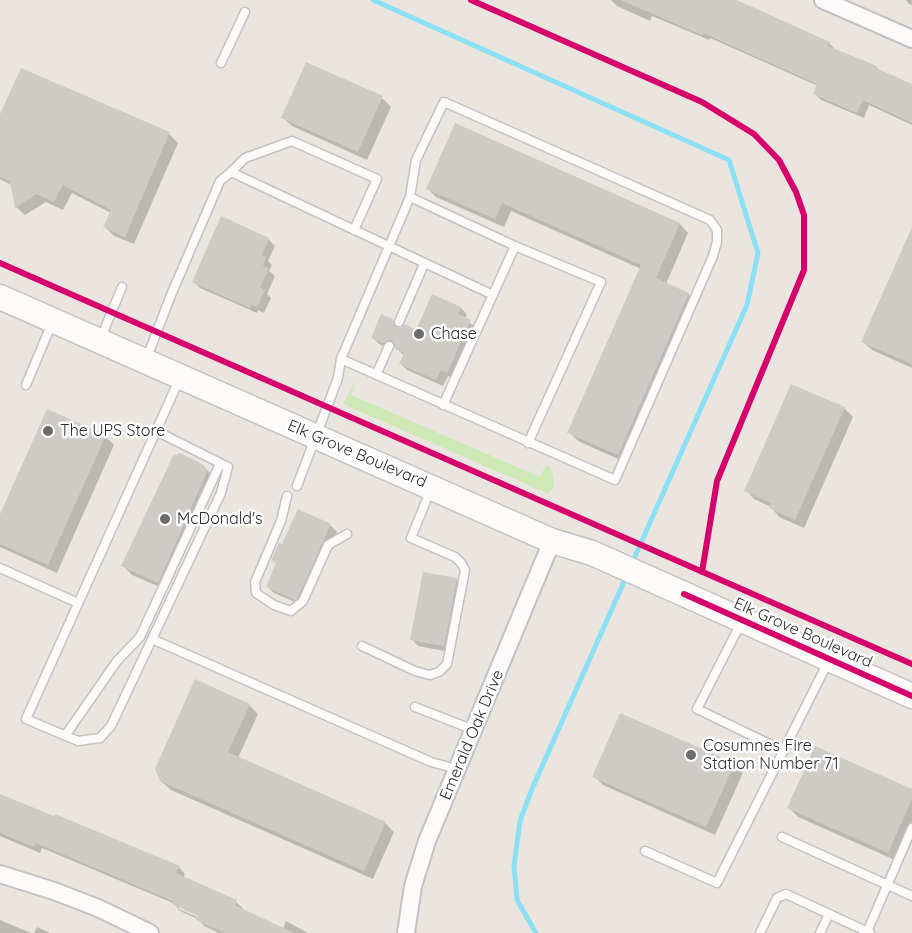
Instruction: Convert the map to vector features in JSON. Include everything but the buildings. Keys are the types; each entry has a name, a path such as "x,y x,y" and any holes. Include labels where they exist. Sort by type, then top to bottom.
{"main road":[{"name":"Elk Grove Boulevard","path":"0,297 552,541 592,553 912,696"}],"street":[{"path":"824,0 912,39"},
{"name":"Emerald Oak Drive","path":"406,933 412,886 419,864 552,541"},
{"path":"0,874 98,908 150,933"}],"lane":[{"path":"221,63 245,12"},
{"path":"297,486 338,378 341,359 410,197 416,160 444,102 710,220 717,230 717,242 713,256 615,480 341,359"},
{"path":"146,360 220,181 245,158 292,141 377,179 354,230"},
{"path":"231,172 493,295"},
{"path":"410,197 515,246 601,282 528,442"},
{"path":"443,405 515,246"},
{"path":"399,322 424,264"},
{"path":"100,340 122,287"},
{"path":"26,385 54,320"},
{"path":"376,375 388,346"},
{"path":"156,431 228,467 221,493 111,726 100,738 78,741 26,719 78,603 156,431 181,376"},
{"path":"65,736 117,661 140,637 220,464"},
{"path":"362,646 415,671 430,675 439,672 447,664 465,570 455,556 411,538 432,486"},
{"path":"287,496 281,521 255,582 256,593 274,605 291,611 303,601 328,545 347,534"},
{"path":"0,568 78,603"},
{"path":"742,620 697,709 784,750"},
{"path":"152,639 431,762 457,769"},
{"path":"645,851 717,883 830,660"},
{"path":"415,707 474,730"},
{"path":"760,933 777,898 786,894 868,932 886,884 912,828"},
{"path":"782,837 912,896"},
{"path":"820,933 829,914"}],"green space":[{"path":"356,380 351,395 540,477 546,465 551,467 554,485 549,494 343,404"}],"waterway":[{"path":"373,0 729,160 758,253 747,305 632,563"},
{"path":"536,933 517,900 514,866 520,821 627,575"}],"cycle path":[{"path":"471,0 702,102 754,134 779,160 796,192 804,215 804,270 717,481 702,572"},
{"path":"0,263 912,664"},
{"path":"684,594 912,696"}],"place":[{"name":"Chase","path":"419,334"},
{"name":"The UPS Store","path":"48,431"},
{"name":"McDonald's","path":"165,519"},
{"name":"Cosumnes Fire Station Number 71","path":"691,755"}]}
